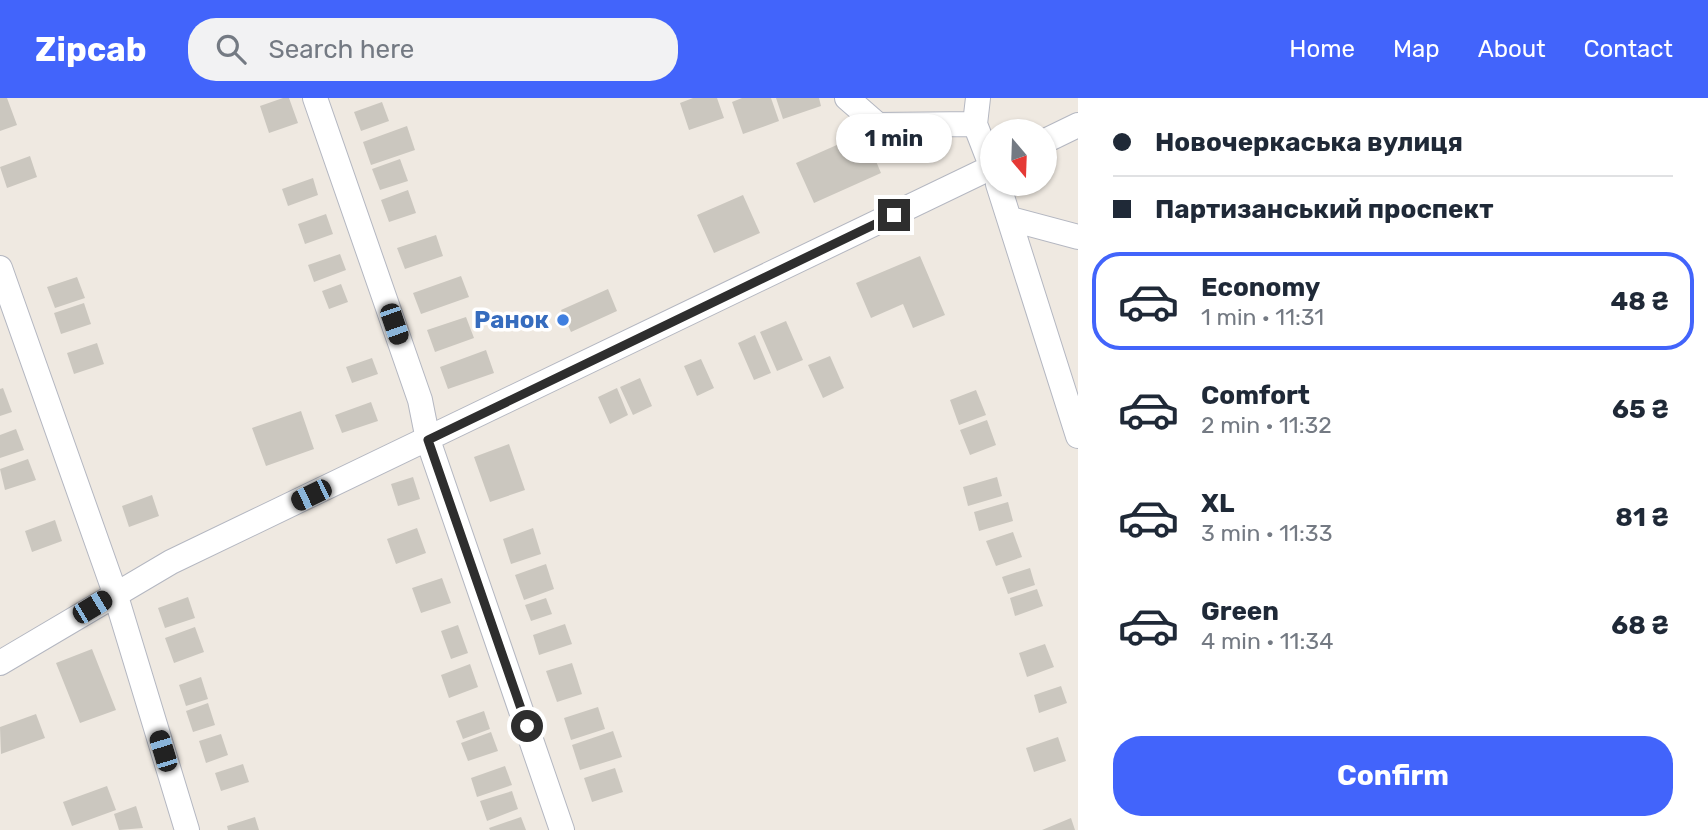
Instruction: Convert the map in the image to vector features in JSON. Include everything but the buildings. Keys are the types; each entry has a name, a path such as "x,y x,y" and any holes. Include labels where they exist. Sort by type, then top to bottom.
{"street":[{"path":"315,98 420,400 428,440 562,830"},
{"path":"847,98 878,125 975,124"},
{"path":"978,98 975,124 980,137"},
{"path":"1057,135 1078,125"},
{"path":"0,663 171,562 980,173"},
{"path":"1002,196 1078,436"},
{"path":"1011,219 1078,237"},
{"path":"0,268 115,593 187,830"}],"place":[{"name":"Ранок","path":"563,320"}],"route":[{"path":"527,726 428,440 894,215"}]}
